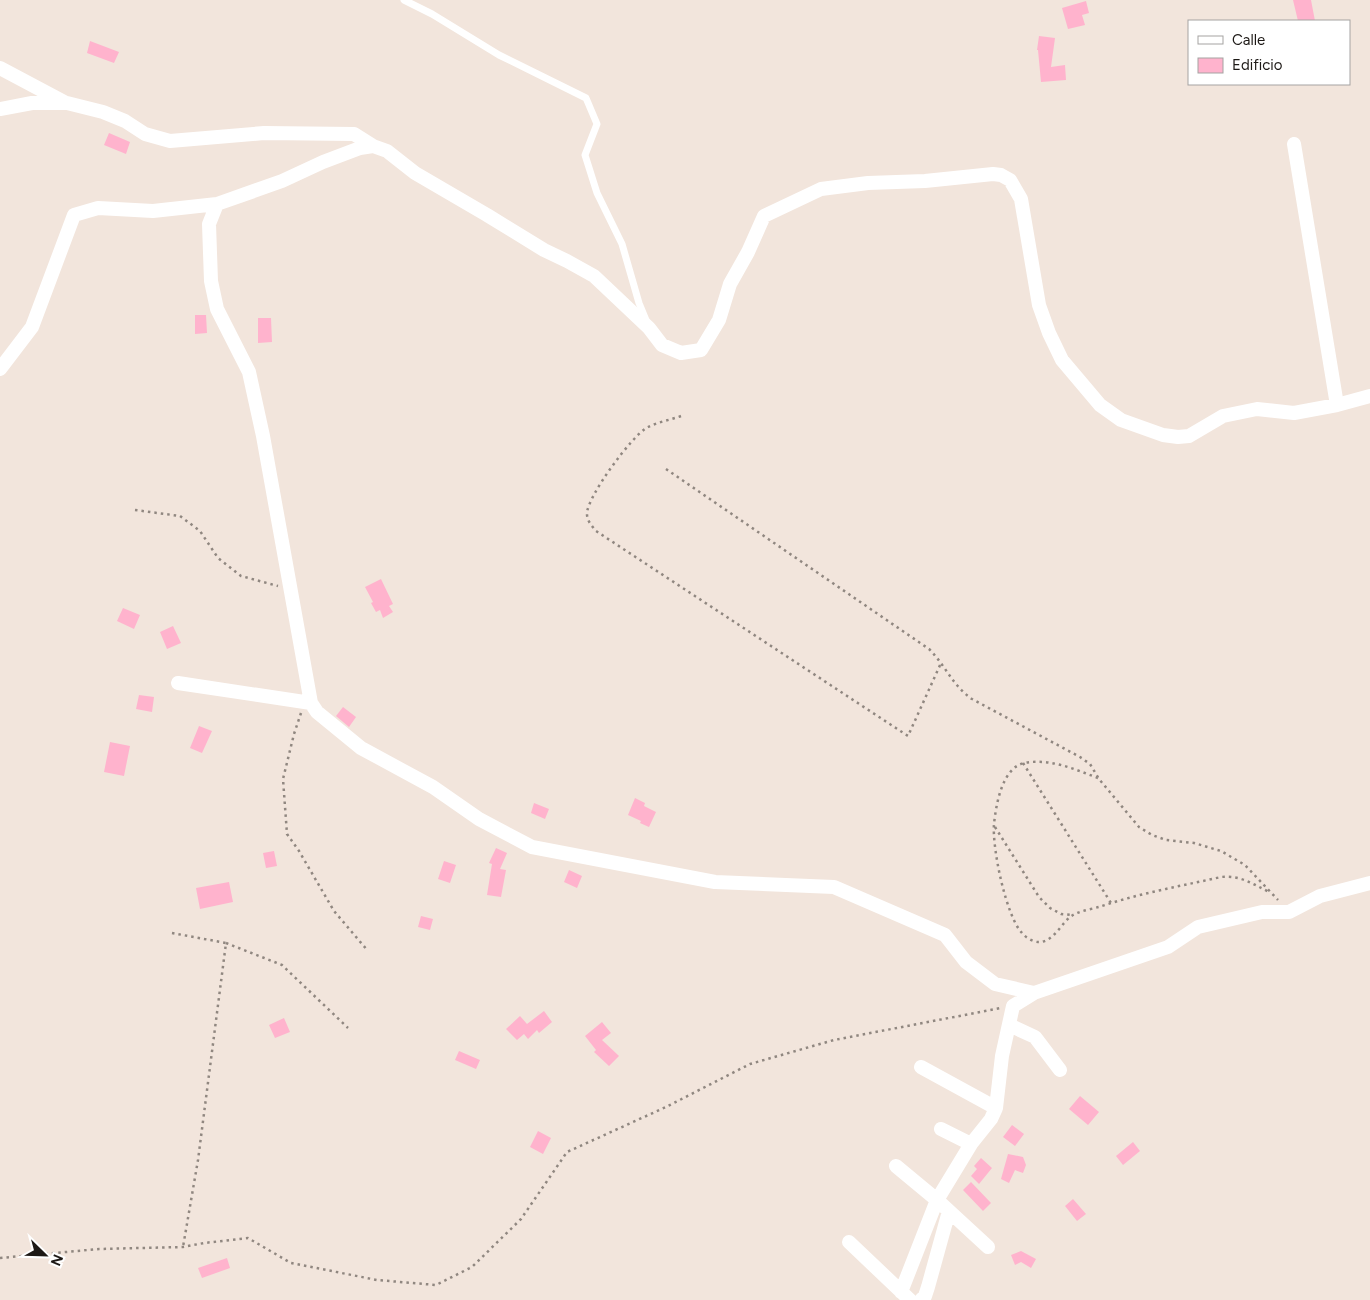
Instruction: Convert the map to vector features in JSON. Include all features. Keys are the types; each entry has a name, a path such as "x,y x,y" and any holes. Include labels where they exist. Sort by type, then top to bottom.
{"street":[{"path":"0,68 67,103 103,112 125,121 145,134 170,141 264,133 354,134 373,146 387,151 415,173 487,214 544,250 594,276 649,328 662,345 680,353 702,350 719,320 730,284 748,252 764,216 822,190 868,183 925,182 993,174 1001,175 1010,180 1021,199 1039,305 1049,333 1062,360 1100,405 1121,420 1163,435 1189,436 1223,416 1257,409 1294,413 1337,405 1370,396"},
{"path":"0,109 32,103 67,103"},
{"path":"1294,144 1337,405"},
{"path":"0,369 32,327 74,215 98,208 153,211 217,204 282,181 360,148 373,146"},
{"path":"217,204 208,224 211,281 217,309 249,372 263,436 311,703 317,712 361,748 432,786 479,819 532,847 715,882 834,887 945,935 966,962 995,984 1034,993"},
{"path":"178,684 311,703"},
{"path":"848,1242 906,1296 937,1200 971,1144 992,1119 996,1108 1002,1056 1013,1006 1034,993 1168,947 1198,927 1262,912 1289,912 1320,896 1370,883"},
{"path":"1009,1025 1035,1037 1060,1070"},
{"path":"921,1066 996,1108"},
{"path":"941,1129 971,1144"},
{"path":"896,1166 937,1200 988,1247"},
{"path":"921,1300 928,1287 949,1211"}],"lane":[{"path":"404,0 432,14 499,55 586,98 597,124 585,155 596,193 622,244 639,303 649,328"}],"path":[{"path":"681,416 647,427 632,440 612,467 588,505 589,523 596,531 908,736 941,663"},
{"path":"666,469 929,649 941,663 951,680 962,692 972,699 1090,764 1099,779 1139,828 1166,840 1194,843 1220,851 1245,864 1289,912"},
{"path":"135,510 180,516 200,531 218,558 241,576 291,589"},
{"path":"311,703 302,710 283,779 288,834 334,911 368,951"},
{"path":"1072,915 1046,941 1030,940 1022,934 1011,914 1000,872 994,825 1002,786 1011,770 1023,763 1053,762 1099,779"},
{"path":"1023,763 1111,903"},
{"path":"994,825 1039,897 1050,908 1062,914 1072,915 1144,894 1232,876 1271,893"},
{"path":"172,933 226,943 282,964 348,1028"},
{"path":"183,1248 198,1160 226,943"},
{"path":"0,1258 99,1249 183,1248 204,1243 248,1238 291,1263 377,1280 436,1285 472,1267 521,1219 567,1152 666,1107 750,1064 834,1040 1013,1006"}],"building":[{"path":"1293,0 1311,0 1315,20 1298,20"},
{"path":"1086,1 1089,13 1082,15 1085,25 1068,29 1062,8"},
{"path":"1039,36 1055,38 1051,67 1065,65 1066,80 1041,82 1037,50"},
{"path":"90,41 119,52 114,63 87,53"},
{"path":"109,133 130,142 126,154 104,145"},
{"path":"195,315 206,315 207,333 195,334"},
{"path":"258,318 271,318 272,342 258,343"},
{"path":"381,579 393,604 389,606 393,612 383,618 380,610 376,612 365,587"},
{"path":"123,608 140,615 134,629 117,621"},
{"path":"173,626 181,643 167,649 160,632"},
{"path":"139,695 154,697 152,712 136,709"},
{"path":"343,707 356,717 349,727 336,716"},
{"path":"199,726 212,731 202,753 190,748"},
{"path":"110,742 130,746 124,776 104,772"},
{"path":"635,798 645,803 644,806 656,812 649,827 628,815"},
{"path":"534,803 549,809 545,819 531,813"},
{"path":"496,848 507,853 500,869 506,870 501,897 487,895 492,864 489,863"},
{"path":"274,851 277,866 266,868 263,853"},
{"path":"444,861 456,865 450,883 438,879"},
{"path":"569,870 582,876 577,888 564,882"},
{"path":"229,882 233,902 200,909 196,888"},
{"path":"421,916 433,919 430,930 418,927"},
{"path":"544,1011 552,1022 539,1033 537,1030 528,1039 524,1034 517,1040 506,1029 520,1016 527,1024"},
{"path":"284,1018 290,1032 275,1038 269,1025"},
{"path":"602,1022 611,1033 602,1040 619,1056 609,1066 594,1052 596,1050 585,1036"},
{"path":"459,1051 480,1060 476,1069 455,1060"},
{"path":"1080,1096 1099,1112 1088,1125 1069,1109"},
{"path":"1012,1125 1024,1134 1015,1146 1003,1137"},
{"path":"538,1131 551,1138 543,1154 530,1147"},
{"path":"1133,1142 1140,1151 1123,1165 1116,1156"},
{"path":"1008,1154 1023,1157 1026,1165 1023,1173 1015,1170 1009,1183 1001,1179"},
{"path":"981,1158 992,1168 979,1184 971,1176 977,1169 974,1166"},
{"path":"971,1182 991,1203 983,1211 963,1190"},
{"path":"1073,1199 1086,1214 1077,1221 1065,1206"},
{"path":"1021,1251 1036,1259 1031,1268 1021,1262 1015,1265 1011,1255"},
{"path":"227,1258 230,1268 202,1278 198,1268"}]}
